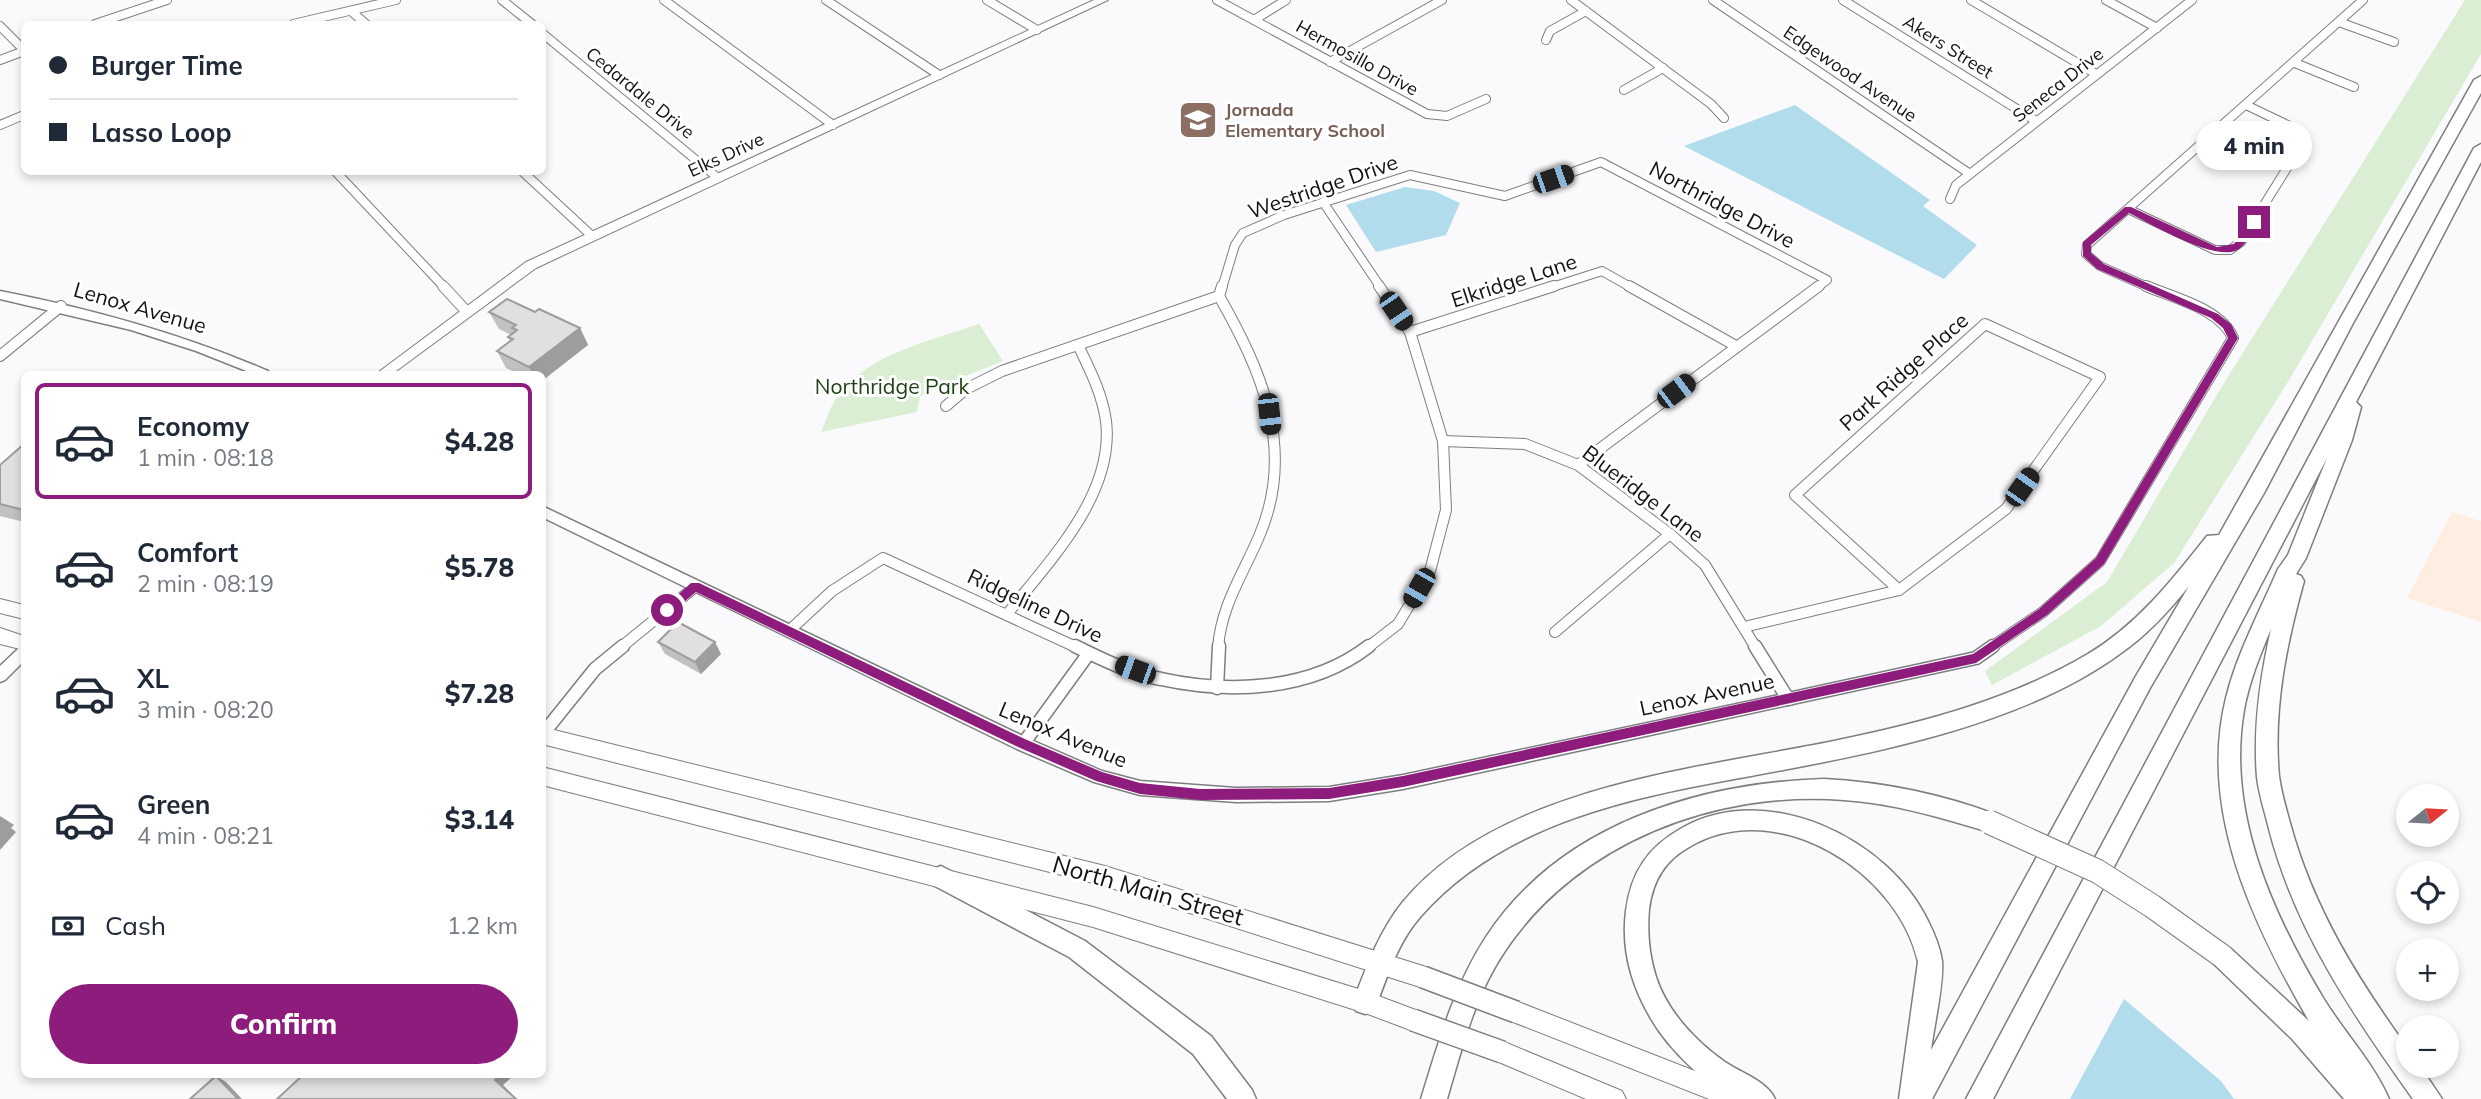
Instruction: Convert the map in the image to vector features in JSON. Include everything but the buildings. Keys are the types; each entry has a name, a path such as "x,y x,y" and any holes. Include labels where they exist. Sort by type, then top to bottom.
{"highway":[{"path":"1918,1099 2143,682 2256,488 2481,80"},
{"path":"1979,1099 2481,148"},
{"path":"2362,371 2343,440 2296,558 2288,569 2241,679 2233,712 2228,760 2236,822 2249,873 2305,993 2376,1099"},
{"path":"1365,1002 1381,962 1411,910 1445,876 1521,828 1595,801 1656,785 1838,750 1968,717 2020,697 2097,659 2159,610 2256,488"},
{"path":"2296,558 2296,572 2278,637 2268,720 2268,776 2278,824 2297,886 2315,929 2356,996 2429,1099"},
{"path":"1434,1099 1462,1010 1483,967 1508,926 1547,885 1608,841 1649,821 1733,795 1777,789 1827,789 1885,795 1989,822 2077,861 2123,887 2222,956 2301,1030 2361,1099"},
{"path":"1762,1099 1724,1076 1689,1049 1648,989 1640,969 1634,925 1641,891 1650,867 1667,848 1688,833 1714,823 1744,820 1787,825 1844,847 1887,882 1912,912 1927,943 1930,962 1912,1099"},
{"path":"941,877 1077,949 1202,1045 1243,1099"}],"main road":[{"name":"Elks Drive","path":"387,371 531,265 1103,0"},
{"path":"0,606 21,611"},
{"path":"0,636 21,642"},
{"name":"North Main Street","path":"546,736 1105,876 1381,962 1738,1099"},
{"name":"North Main Street","path":"546,777 1093,917 1365,1002 1502,1052 1614,1099"}],"street":[{"path":"103,21 154,2 167,0"},
{"path":"306,21 396,0"},
{"path":"502,0 528,21"},
{"path":"664,0 833,125"},
{"path":"826,0 939,75"},
{"path":"987,0 1037,30"},
{"name":"Hermosillo Drive","path":"1217,0 1432,116 1452,115 1486,99"},
{"path":"1254,20 1286,0"},
{"path":"1330,62 1442,0"},
{"path":"1571,0 1716,108 1724,118"},
{"name":"Edgewood Avenue","path":"1713,0 1970,174"},
{"name":"Akers Street","path":"1843,0 2036,121"},
{"path":"1971,0 2096,74"},
{"path":"2106,0 2157,28"},
{"name":"Seneca Drive","path":"1951,198 1953,188 1970,174 2192,0"},
{"name":"Lenox Avenue","path":"546,513 1023,744 1100,777 1140,788 1236,795 1329,794 1403,782 1976,658 2043,612 2100,561 2233,338 2228,327 2214,316 2100,266 2086,254 2087,244 2295,63 2363,0"},
{"path":"351,11 363,21"},
{"path":"1546,40 1550,31 1586,11"},
{"path":"2339,22 2394,42"},
{"path":"0,26 21,48"},
{"name":"Cedardale Drive","path":"546,36 718,178"},
{"path":"0,60 21,52"},
{"path":"2295,63 2354,87"},
{"path":"1624,90 1662,68"},
{"path":"2128,209 2215,250 2230,250 2237,246 2305,139 2296,128 2246,105"},
{"path":"0,125 21,117"},
{"name":"Westridge Drive","path":"1219,296 1235,245 1243,233 1323,202 1410,176 1505,196 1601,162"},
{"name":"Northridge Drive","path":"1601,162 1827,280 1735,346"},
{"path":"339,175 467,312"},
{"path":"526,175 592,236"},
{"name":"Ridgeline Drive","path":"790,630 832,591 883,558 1088,653 1158,679 1217,688 1270,686 1319,673 1363,651 1398,624 1430,571 1446,510 1443,441 1410,332 1323,202"},
{"name":"Elkridge Lane","path":"1410,332 1602,271 1735,346"},
{"name":"Lenox Avenue","path":"0,295 61,306 216,352 257,371"},
{"path":"946,406 966,389 1002,371 1219,296 1239,331 1267,395 1274,451 1269,509 1253,553 1228,599 1219,640 1217,688"},
{"path":"0,356 61,306"},
{"name":"Park Ridge Place","path":"1744,627 1899,590 2006,509 2100,377 1985,324 1795,495 1899,590"},
{"path":"1008,614 1070,533 1091,498 1105,463 1107,445 1103,400 1078,345"},
{"path":"1578,465 1735,346"},
{"name":"Blueridge Lane","path":"1443,441 1525,444 1578,465 1670,534 1705,565 1788,699"},
{"path":"1555,632 1670,534"},
{"path":"546,730 595,669 695,587"},
{"path":"1023,744 1088,653"},
{"path":"0,676 21,655"}],"shaded area":[{"path":"2452,512 2481,521 2481,622 2407,598"}],"green space":[{"path":"2465,0 2481,0 2481,54 2286,385 2174,563 2101,626 1992,685 1985,671 2107,582 2222,386"},
{"name":"Northridge Park","path":"979,324 1003,361 930,390 920,397 917,412 821,432 837,397 866,369 901,350"}],"water":[{"path":"1795,105 1930,200 1923,206 1977,245 1944,279 1684,146"},
{"path":"1405,187 1434,191 1460,203 1446,235 1376,252 1346,205"},
{"path":"2124,999 2221,1081 2234,1099 2070,1099"}],"place":[{"name":"Jornada Elementary School","path":"1198,120"}],"route":[{"path":"667,610 695,587 790,630 1023,744 1100,777 1140,788 1200,794 1329,794 1403,782 1976,658 2043,612 2100,561 2233,338 2228,327 2214,316 2100,266 2086,254 2087,244 2128,209 2215,250 2230,250 2237,246 2254,222"}]}
